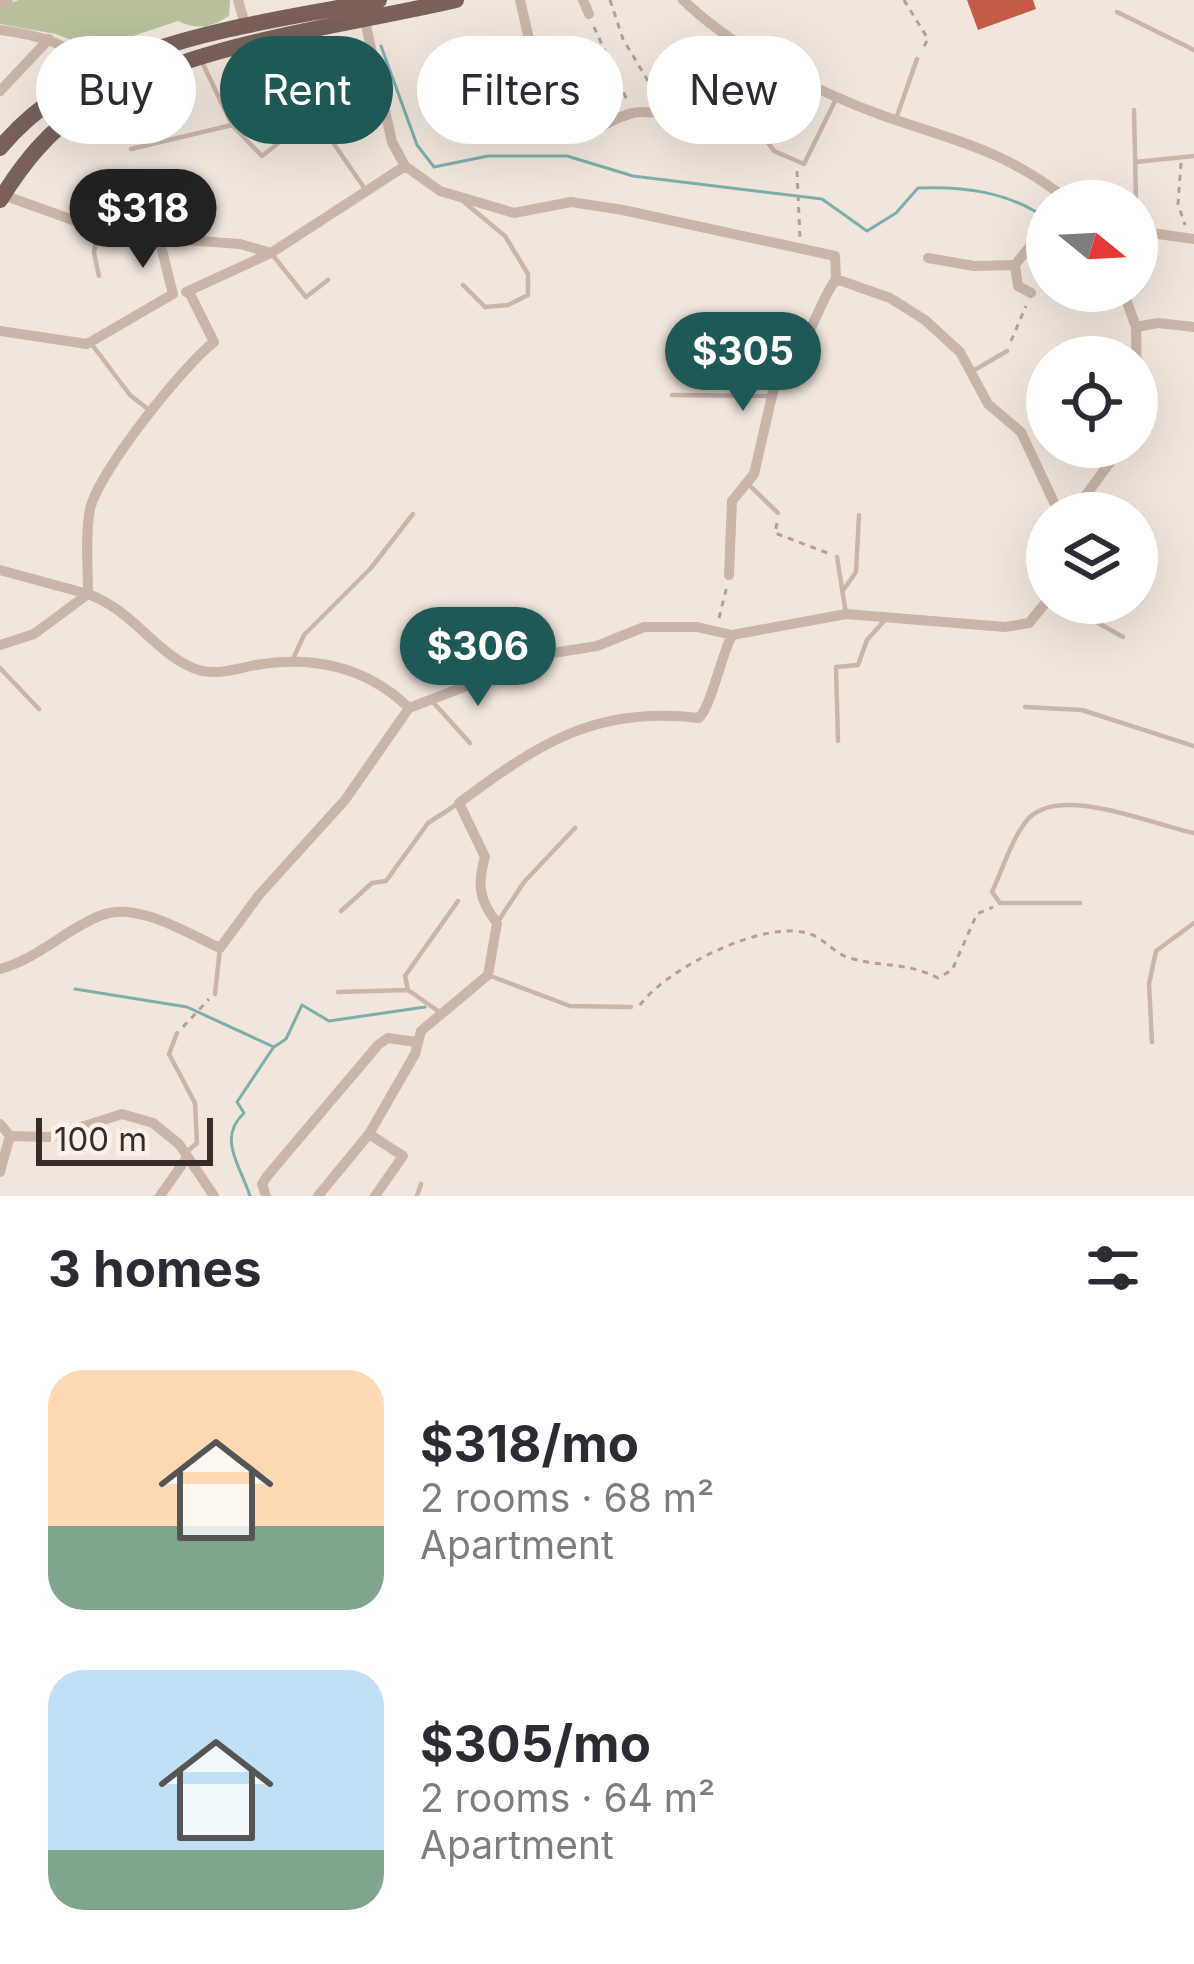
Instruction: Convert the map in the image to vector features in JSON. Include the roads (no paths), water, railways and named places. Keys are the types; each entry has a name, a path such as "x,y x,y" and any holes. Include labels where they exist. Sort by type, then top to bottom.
{"main road":[{"path":"1,198 27,159 84,108 113,91 379,0"},
{"path":"196,42 246,28 364,21 456,0"},
{"path":"0,148 36,110"}],"street":[{"path":"238,0 246,28"},
{"path":"520,0 528,36"},
{"path":"583,0 589,14"},
{"path":"683,0 727,36"},
{"path":"364,21 368,36"},
{"path":"0,30 36,37"},
{"path":"0,91 36,53"},
{"path":"821,88 896,119 960,138 1027,167 1043,180"},
{"path":"393,144 405,166 422,181 464,202 514,213 571,202 835,256 836,279 817,306 800,356 778,370 769,396 762,449 747,483 732,501 728,575"},
{"path":"0,331 90,342 173,294 189,292 271,253 405,166"},
{"path":"1,198 98,229 239,244 271,253"},
{"path":"1158,234 1192,239"},
{"path":"159,238 173,294"},
{"path":"1026,252 1016,265 1018,286 1026,290"},
{"path":"928,258 974,266 1016,265"},
{"path":"836,279 890,298 925,320 960,352 988,404 1021,432 1049,492"},
{"path":"88,594 89,513 96,492 152,412 214,342 189,292"},
{"path":"1131,312 1136,336"},
{"path":"1136,327 1194,327"},
{"path":"0,570 117,604 192,668 220,673 293,659 352,671 389,689 409,708"},
{"path":"0,645 34,634 88,594"},
{"path":"0,969 58,944 102,914 126,911 220,948 259,895 346,800 409,708 553,653 597,646 644,627 732,635 846,614 1005,627 1026,624"},
{"path":"318,1196 369,1134 416,1054 416,1042 441,1013 488,975 497,923 482,904 478,880 485,857 460,803 541,745 578,727 654,716 699,718 707,710 716,666 732,635"},
{"path":"266,1196 262,1184 268,1175 378,1045 388,1038 416,1042"},
{"path":"0,1124 10,1136 50,1137 122,1114 153,1123 185,1157 208,1194"},
{"path":"369,1134 403,1156 374,1196"},
{"path":"0,1172 10,1136"},
{"path":"160,1196 185,1157"}],"lane":[{"path":"1117,12 1194,50"},
{"path":"896,119 916,59"},
{"path":"200,60 212,73 220,94"},
{"path":"821,129 837,97"},
{"path":"1134,110 1131,146 1136,180"},
{"path":"131,149 220,128"},
{"path":"250,144 262,156 277,144"},
{"path":"334,144 366,191"},
{"path":"772,144 804,164 814,144"},
{"path":"1136,162 1181,162 1184,154 1194,156"},
{"path":"463,285 485,307 508,305 528,295 528,274 505,236 464,202"},
{"path":"98,229 94,253 99,277"},
{"path":"271,253 306,297 328,280"},
{"path":"90,342 130,395 152,412"},
{"path":"971,372 1007,351"},
{"path":"673,395 769,396"},
{"path":"747,483 778,513"},
{"path":"293,659 304,635 371,568 412,514"},
{"path":"842,592 856,572 859,515"},
{"path":"837,557 846,614"},
{"path":"838,741 836,667 858,665 867,640 889,616"},
{"path":"1100,624 1123,637"},
{"path":"0,668 39,710"},
{"path":"431,700 470,743"},
{"path":"1025,707 1082,710 1194,746"},
{"path":"341,911 372,883 386,881 428,824 460,803"},
{"path":"1080,903 1000,903 992,892 1030,818 1049,808 1122,812 1194,833"},
{"path":"497,923 524,882 575,828"},
{"path":"408,990 405,976 458,901"},
{"path":"1152,1042 1149,984 1156,951 1194,923"},
{"path":"215,994 220,948"},
{"path":"488,975 570,1006 631,1007"},
{"path":"338,992 408,990 441,1013"},
{"path":"177,1033 169,1054 195,1103 196,1143 185,1157"},
{"path":"417,1196 421,1184"}],"waterway":[{"path":"393,79 417,145 434,167 488,156 567,156 633,176 822,199 867,231 896,213 918,188 986,193 1026,207"},
{"path":"75,989 187,1007 274,1047 286,1039 302,1005 329,1021 425,1007"},
{"path":"250,1196 233,1152 232,1132 244,1113 237,1102 273,1048"}]}
